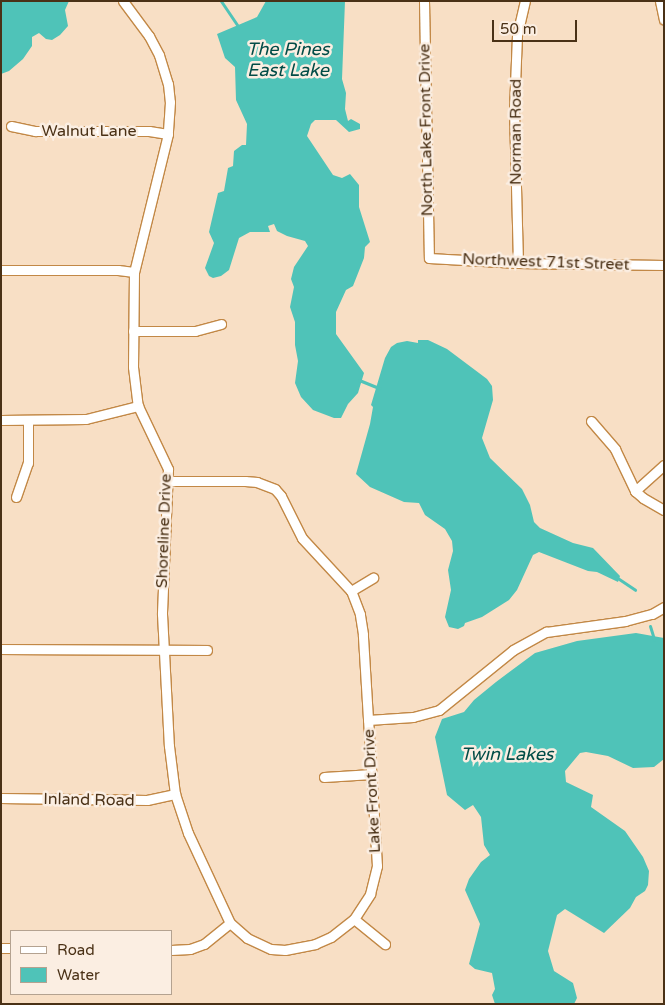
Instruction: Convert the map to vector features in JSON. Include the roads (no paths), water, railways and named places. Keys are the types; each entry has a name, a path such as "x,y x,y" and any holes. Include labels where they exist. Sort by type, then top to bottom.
{"street":[{"name":"Shoreline Drive","path":"123,1 149,36 164,71 170,102 168,134 134,272 133,331 134,384 138,406 149,433 165,461 169,481 163,573 163,650 170,754 175,794 188,833 230,923"},
{"name":"North Lake Front Drive","path":"424,1 429,258"},
{"name":"Norman Road","path":"518,263 514,110 517,36 525,1"},
{"path":"660,1 664,20"},
{"name":"Walnut Lane","path":"11,126 35,131 149,131 168,134"},
{"name":"Northwest 71st Street","path":"429,258 518,263 664,266"},
{"path":"1,270 118,270 134,272"},
{"path":"133,331 195,332 221,324"},
{"path":"1,420 86,419 138,406"},
{"path":"16,497 28,463 28,420"},
{"path":"591,421 615,449 636,491 643,498 664,510"},
{"path":"636,491 664,464"},
{"name":"Lake Front Drive","path":"169,481 245,481 266,485 281,496 302,538 351,591 360,614 363,634 376,866 370,894 354,919 331,937 315,944 285,950 259,945 247,938 230,923"},
{"path":"351,591 373,578"},
{"path":"368,720 418,716 439,710 513,650 546,632 641,618 664,607"},
{"path":"1,649 207,650"},
{"path":"324,777 372,774"},
{"name":"Inland Road","path":"1,798 147,800 175,794"},
{"path":"354,919 385,944"},
{"path":"172,950 190,949 204,944 230,923"}],"water":[{"path":"1,1 69,1 65,10 68,26 60,35 52,40 46,39 39,33 32,37 32,46 23,59 9,71 1,74"},
{"name":"The Pines East Lake","path":"266,1 345,1 342,79 346,93 345,109 348,121 351,119 360,124 360,129 349,132 336,120 315,120 311,124 307,136 333,175 342,178 350,174 359,185 359,207 370,242 365,247 364,258 353,286 346,290 336,312 336,334 364,373 358,393 348,404 341,418 334,418 313,410 301,397 295,383 298,361 295,345 295,322 290,307 294,287 291,279 294,267 308,246 305,241 277,231 274,224 268,226 270,232 250,232 239,238 229,270 221,276 213,278 209,276 205,268 214,243 209,232 218,193 224,191 228,168 233,166 234,151 242,145 246,145 247,124 236,100 235,67 225,58 217,34 257,17"},
{"path":"418,340 428,340 447,349 487,379 492,386 493,400 482,438 490,458 522,489 530,505 534,522 540,528 573,543 593,548 620,576 618,582 597,572 588,571 539,552 533,555 517,590 509,600 482,617 465,623 464,626 458,629 449,627 445,617 451,590 448,570 453,551 452,541 445,529 425,515 419,503 404,502 370,487 356,474 370,424 373,407 371,405 385,358 391,347 397,343 407,341 418,343"},
{"name":"Twin Lakes","path":"636,633 664,638 664,759 654,767 633,768 608,756 586,752 580,753 565,771 566,782 593,795 591,807 625,831 643,857 649,871 648,885 645,891 636,897 630,908 604,933 565,909 557,915 548,951 554,971 573,983 577,998 574,1004 495,1004 492,995 495,989 492,973 475,969 469,964 480,924 465,890 469,879 481,862 490,855 484,845 481,817 473,805 465,810 447,795 435,737 442,719 464,712 474,700 535,653 577,641"}],"waterway":[{"path":"221,1 239,28"},
{"path":"359,380 379,388"},
{"path":"616,577 635,590"},
{"path":"650,626 654,639"}]}
